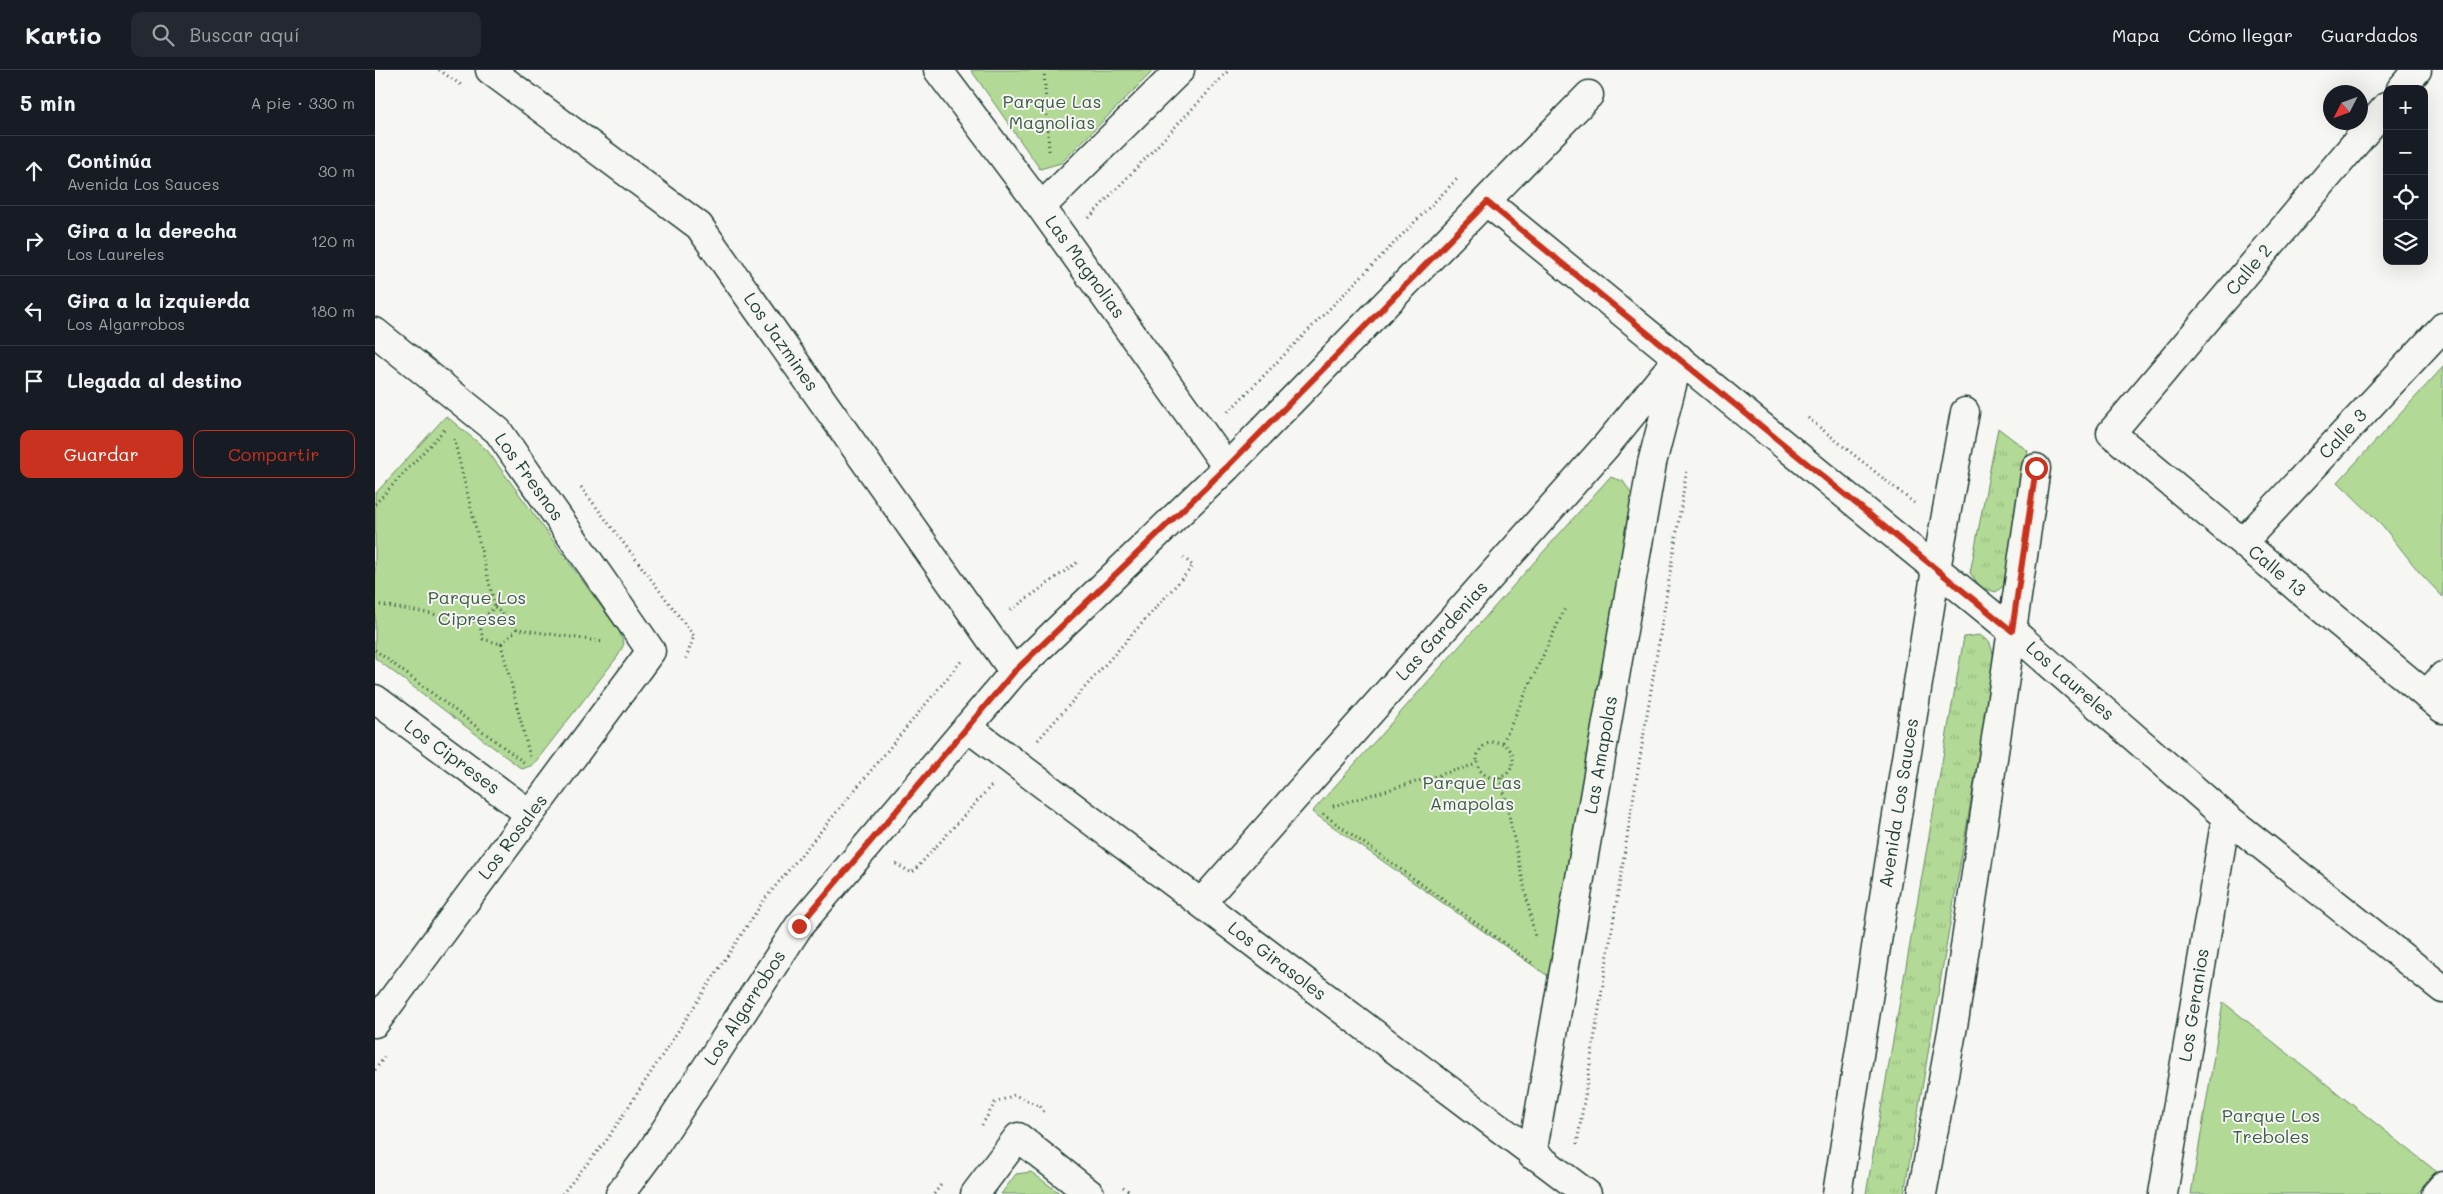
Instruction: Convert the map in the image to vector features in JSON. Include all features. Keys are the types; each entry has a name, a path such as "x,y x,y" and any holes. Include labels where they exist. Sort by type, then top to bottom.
{"street":[{"name":"Los Jazmines","path":"490,70 699,226 1014,672"},
{"name":"Las Magnolias","path":"938,70 1041,207 1227,467"},
{"path":"1041,207 1180,70"},
{"path":"2404,85 2417,70"},
{"name":"Los Algarrobos","path":"620,1194 649,1156 799,926 1014,672 1227,467 1589,96"},
{"name":"Calle 2","path":"2111,433 2383,111"},
{"name":"Los Laureles","path":"1487,202 2012,631 2226,817 2443,990"},
{"name":"Calle 3","path":"2243,542 2443,327"},
{"name":"Los Fresnos","path":"375,332 498,431 651,651"},
{"name":"Las Gardenias","path":"1201,902 1606,446 1679,358"},
{"name":"Las Amapolas","path":"1532,1154 1652,463 1679,358"},
{"name":"Avenida Los Sauces","path":"1837,1194 1936,569 1965,412"},
{"name":"Calle 13","path":"2111,433 2243,542 2437,693"},
{"path":"1922,1194 1955,1015 2036,468"},
{"name":"Los Rosales","path":"375,1023 651,651"},
{"name":"Los Cipreses","path":"375,700 530,814"},
{"name":"Los Girasoles","path":"967,727 1587,1194"},
{"name":"Los Geranios","path":"2163,1194 2226,817"},
{"path":"975,1194 1018,1137 1090,1194"},
{"path":"2436,1194 2443,1186"}],"path":[{"path":"439,70 463,87"},
{"path":"1044,70 1049,152"},
{"path":"1089,219 1229,70"},
{"path":"1223,416 1460,176"},
{"path":"1805,415 1944,527"},
{"path":"375,504 450,424"},
{"path":"452,433 495,607 517,629 611,643"},
{"path":"1576,1148 1689,460"},
{"path":"575,480 694,636 684,662"},
{"path":"1037,740 1193,566 1174,549"},
{"path":"375,604 479,622"},
{"path":"1503,742 1566,606"},
{"path":"479,622 495,607"},
{"path":"479,622 483,639 501,644"},
{"path":"501,644 517,629"},
{"path":"501,644 531,763"},
{"path":"375,650 525,764 531,763 537,755"},
{"path":"562,1194 606,1141 764,900 964,660 958,652"},
{"path":"1031,735 1045,746"},
{"path":"1493,741 1503,742 1510,748 1514,756 1514,765 1509,773 1501,778 1491,778 1482,773 1477,764 1478,753 1483,745 1493,741"},
{"path":"1477,764 1318,810 1539,968"},
{"path":"1501,778 1536,941"},
{"path":"889,860 912,873 997,780"},
{"path":"375,1070 387,1054"}],"green space":[{"name":"Parque Las Magnolias","path":"971,70 1154,70 1061,163 1040,169"},
{"path":"2443,367 2443,597 2419,572 2382,525 2338,482"},
{"name":"Parque Los Cipreses","path":"446,416 487,450 619,631 624,644 618,656 533,765 522,769 375,658 375,494"},
{"path":"1998,428 2028,451 2008,582 1996,592 1981,588 1970,573"},
{"name":"Parque Las Amapolas","path":"1610,477 1623,481 1632,495 1548,976 1312,812"},
{"path":"1980,635 1990,643 1995,660 1904,1194 1866,1194 1964,637"},
{"name":"Parque Los Treboles","path":"2223,1002 2437,1172 2417,1194 2191,1194"},
{"path":"1031,1172 1061,1194 1001,1194 1016,1174"}],"route":[{"path":"799,926 1014,672 1227,467 1487,202 2012,631 2036,468"}]}
